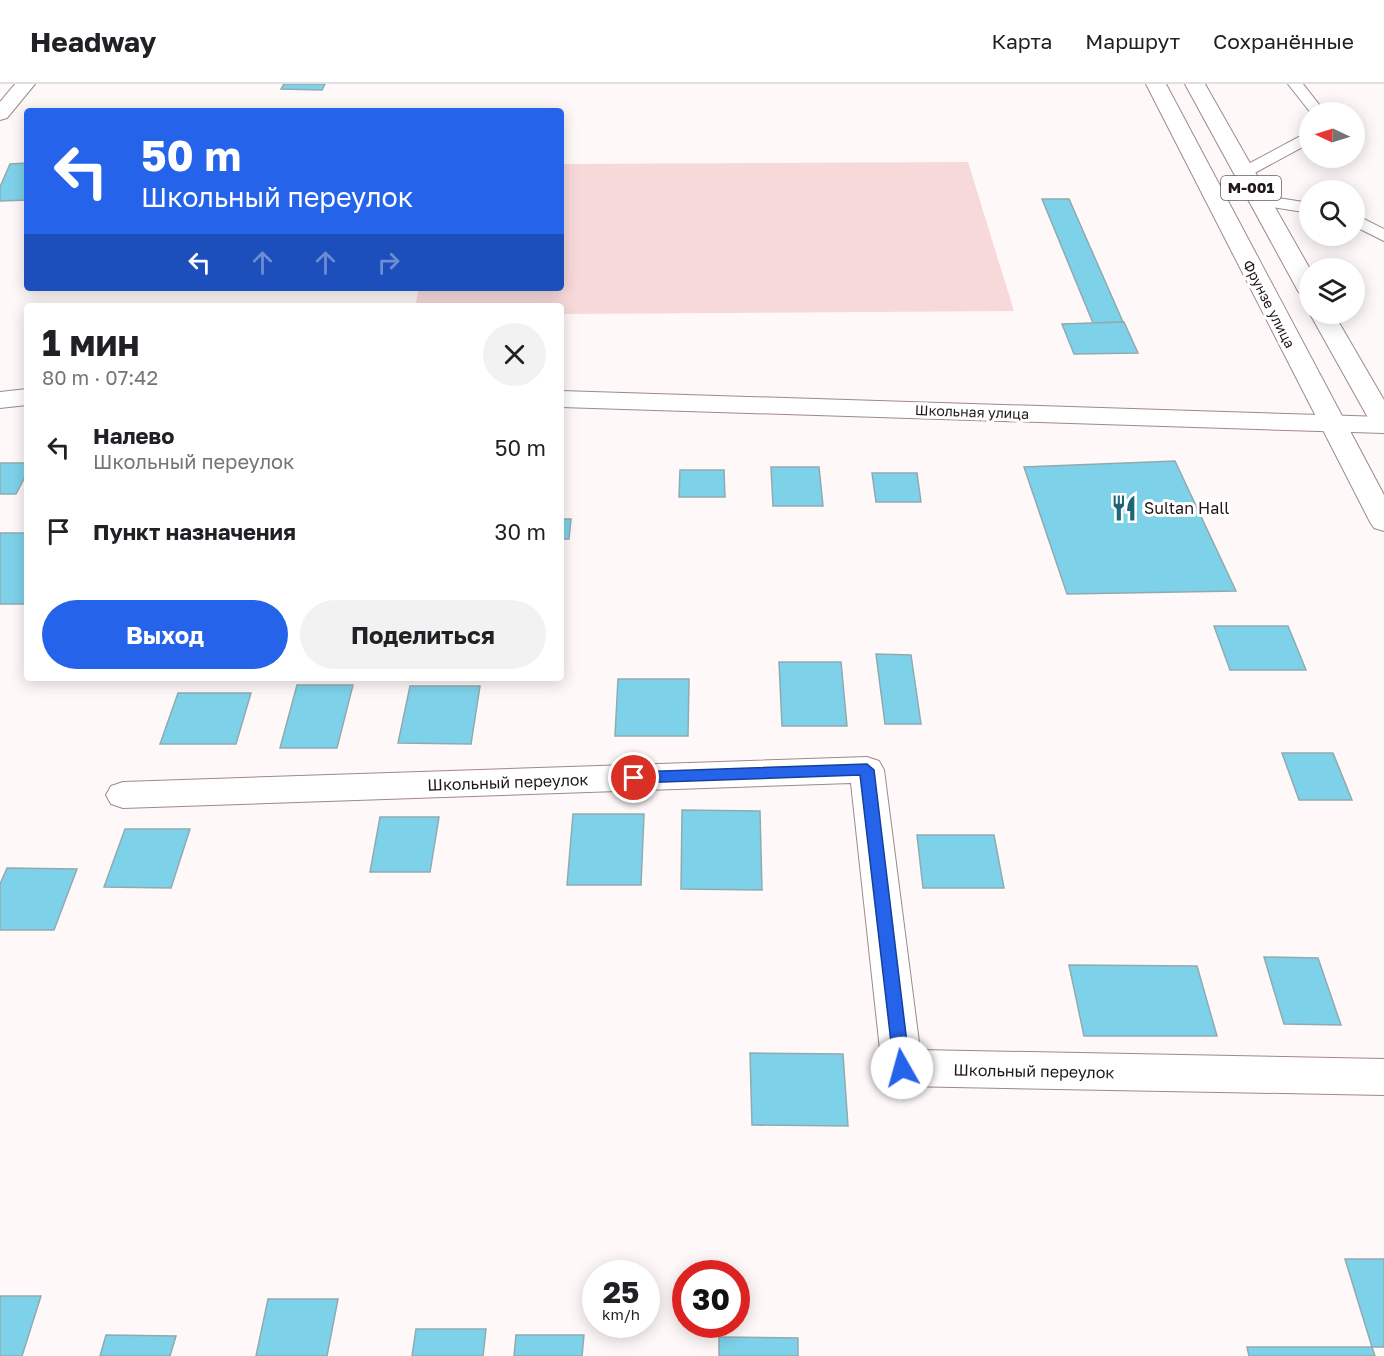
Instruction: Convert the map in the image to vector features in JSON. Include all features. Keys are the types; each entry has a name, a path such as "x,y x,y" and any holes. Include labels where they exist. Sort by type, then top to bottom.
{"street":[{"path":"0,114 26,84"},
{"name":"Фрунзе улица","path":"1156,84 1330,423 1384,522"},
{"name":"M-001","path":"1196,84 1299,272"},
{"path":"1328,324 1384,424"},
{"path":"0,400 24,397"},
{"name":"Школьная улица","path":"564,399 1384,424"},
{"name":"Школьный переулок","path":"123,795 867,770 902,1068 1384,1077"}],"lane":[{"path":"1295,84 1310,102"},
{"path":"1243,173 1299,142"},
{"path":"1258,200 1299,206"},
{"path":"1365,225 1384,236"}],"shaded area":[{"path":"968,162 1014,311 564,314 564,303 416,303 418,291 564,291 564,164"}],"building":[{"path":"284,84 325,84 322,90 281,89"},
{"path":"24,163 24,200 0,201 0,187 10,164"},
{"path":"1042,199 1069,199 1123,322 1093,323"},
{"path":"1124,322 1138,353 1074,354 1062,324"},
{"path":"1175,461 1236,591 1067,594 1024,467"},
{"path":"0,463 24,463 24,479 16,494 0,494"},
{"path":"771,467 819,467 823,506 773,506"},
{"path":"680,470 724,470 725,497 679,497"},
{"path":"872,473 917,473 921,502 876,502"},
{"path":"564,519 571,519 569,539 564,539"},
{"path":"0,533 24,533 24,604 0,604"},
{"path":"1214,626 1288,626 1306,670 1230,670"},
{"path":"876,654 911,655 921,724 885,724"},
{"path":"779,662 841,662 847,726 782,726"},
{"path":"618,679 689,679 688,736 615,736"},
{"path":"297,685 353,685 337,748 280,748"},
{"path":"410,686 480,686 471,744 398,743"},
{"path":"178,693 251,693 236,744 160,744"},
{"path":"1282,753 1333,753 1352,800 1299,800"},
{"path":"682,810 760,811 762,890 681,889"},
{"path":"573,814 644,814 641,885 567,885"},
{"path":"380,817 439,817 430,872 370,872"},
{"path":"125,829 190,829 171,888 104,887"},
{"path":"917,835 994,835 1004,888 923,888"},
{"path":"7,868 77,869 54,930 0,930 0,884"},
{"path":"1264,957 1318,958 1341,1025 1284,1024"},
{"path":"1069,965 1197,966 1217,1036 1084,1036"},
{"path":"750,1053 843,1054 848,1126 752,1125"},
{"path":"1345,1259 1384,1259 1384,1347 1372,1347"},
{"path":"0,1296 41,1296 22,1356 0,1356"},
{"path":"268,1299 338,1299 327,1356 256,1356"},
{"path":"416,1329 486,1329 483,1356 412,1356"},
{"path":"106,1335 176,1336 170,1356 100,1356"},
{"path":"516,1335 582,1335 584,1338 582,1356 514,1356"},
{"path":"719,1338 798,1338 798,1356 719,1356"},
{"path":"1247,1347 1372,1347 1375,1356 1249,1356"}],"place":[{"name":"Sultan Hall","path":"1124,508"}],"route":[{"path":"634,778 867,770 902,1068"}]}
